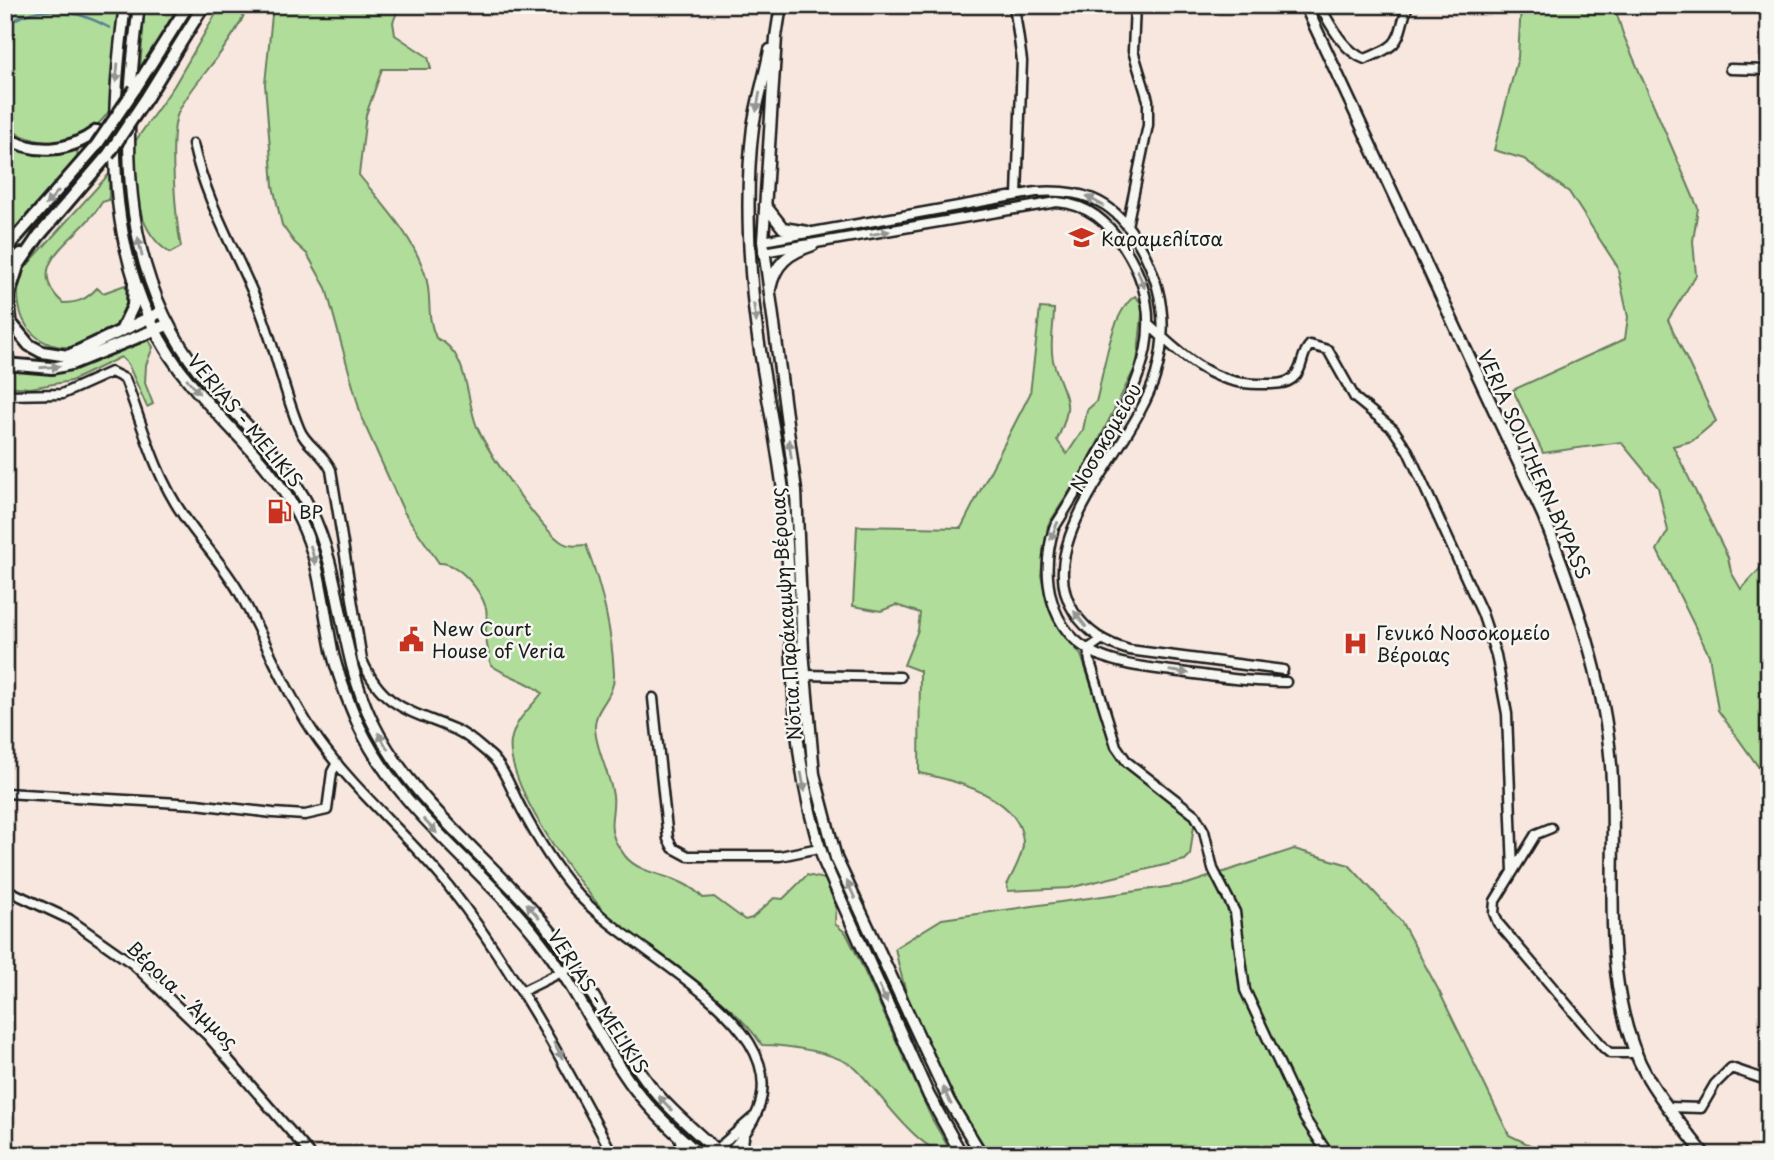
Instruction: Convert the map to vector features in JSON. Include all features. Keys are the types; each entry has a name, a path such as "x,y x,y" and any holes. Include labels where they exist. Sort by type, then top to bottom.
{"highway":[{"path":"5,250 96,146 188,5"},
{"path":"5,270 108,155 204,5"},
{"path":"5,137 31,148 54,149 81,142 97,131 135,89"},
{"path":"40,233 12,280 8,310 18,335 42,352 68,356 161,312"},
{"path":"122,329 133,306 134,282"},
{"path":"5,364 52,368 71,364 167,325"}],"main road":[{"name":"VERIAS - MELIKIS","path":"125,5 117,70 114,156 121,220 134,282 155,331 191,384 254,451 292,504 312,550 332,652 344,690 361,730 384,769 427,823 506,901 564,972 627,1078 647,1104 700,1155"},
{"name":"VERIAS - MELIKIS","path":"139,5 130,72 128,157 139,243 167,325 202,376 265,442 305,498 325,546 357,685 395,761 432,808 515,890 576,965 647,1082 669,1108 719,1154"},
{"name":"Νότια Παράκαμψη Βέροιας","path":"781,5 776,37 762,241 796,491 804,675 814,774 836,858 949,1101 982,1155"},
{"name":"VERIA SOUTHERN BYPASS","path":"1305,5 1543,515 1573,591 1600,690 1611,765 1618,984 1637,1053 1647,1076 1705,1155"},
{"name":"Νότια Παράκαμψη Βέροιας","path":"776,37 760,89 753,129 750,245 753,300 783,491 790,668 800,770 819,848 929,1097 962,1155"},
{"path":"764,203 783,228 808,232"},
{"path":"750,245 762,241"},
{"path":"750,245 763,253"},
{"path":"768,299 780,264 794,252 813,245"},
{"path":"680,1137 685,1155"},
{"path":"739,1155 743,1138"}],"street":[{"path":"1014,5 1022,61 1017,195"},
{"path":"1128,226 1148,125 1148,100 1133,51 1135,5"},
{"path":"1320,5 1343,43 1355,55 1365,59 1385,51 1396,41 1404,29 1408,5"},
{"path":"1730,69 1769,70"},
{"path":"193,144 208,195 259,306 277,355 299,432 321,453 331,470 362,660 367,672 384,695 400,708 457,731 494,758 532,831 576,892 594,911 711,1000 742,1029 756,1051 764,1087 757,1115 743,1138 719,1154"},
{"name":"Νοσοκομείου","path":"762,241 1017,195 1059,190 1078,192 1094,198 1128,226 1157,280 1163,317 1162,337 1157,371 1139,417 1066,540 1060,575 1064,593 1081,621 1101,640 1129,650 1283,670"},
{"name":"Νοσοκομείου","path":"763,253 1057,202 1073,204 1101,218 1134,263 1143,283 1149,325 1140,375 1128,404 1054,528 1048,546 1046,575 1053,606 1060,621 1088,649 1118,662 1220,677 1286,682"},
{"path":"1149,325 1199,369 1220,379 1249,384 1278,384 1292,379 1299,370 1303,352 1310,345 1328,350 1355,398 1393,429 1408,451 1482,613 1496,655 1507,714 1513,871"},
{"path":"5,395 62,394 111,372 122,375 153,461 167,488 183,516 232,579 294,703 337,763 447,884 523,991 613,1155"},
{"path":"1101,640 1088,649 1116,746 1127,762 1195,815 1205,831 1213,869 1235,912 1245,990 1305,1119 1329,1155"},
{"path":"804,675 900,677"},
{"path":"653,698 668,839 673,848 681,854 697,856 780,856 819,848"},
{"path":"5,793 196,804 305,815 327,810 332,772 337,763"},
{"path":"1551,828 1536,834 1495,901 1494,913 1499,923 1604,1048 1610,1053 1637,1053"},
{"name":"Βέροια - Άμμος","path":"5,889 69,919 133,964 207,1035 311,1155"},
{"path":"523,991 576,965"},
{"path":"1668,1107 1701,1108 1714,1084 1731,1068 1769,1081"},
{"path":"719,1154 757,1115"}],"green space":[{"path":"9,5 118,5 109,111 87,132 74,138 47,142 18,134 5,126 5,8"},
{"path":"145,5 179,5 140,69"},
{"path":"221,5 247,5 236,31 190,92 178,113 173,159 181,247 170,253 158,243 143,218 137,189 134,143 174,86"},
{"path":"273,5 400,5 393,22 395,35 428,57 431,69 382,69 366,115 359,175 396,222 420,260 427,283 431,321 436,338 447,345 460,364 477,427 492,454 526,504 550,532 566,544 586,545 605,608 613,657 611,690 598,714 595,728 613,796 612,833 616,843 633,863 683,883 703,898 714,897 745,920 752,918 774,898 783,899 807,875 825,879 836,906 835,924 846,933 932,1119 953,1155 940,1152 913,1134 848,1063 811,1051 762,1045 749,1027 717,998 644,947 611,919 573,872 535,815 512,762 511,741 519,721 542,693 491,665 486,637 486,608 479,594 461,572 447,564 439,563 404,512 362,419 326,288 307,254 282,225 273,186 265,84"},
{"path":"1521,5 1614,5 1623,34 1698,208 1693,241 1696,275 1668,320 1716,421 1692,441 1673,446 1741,589 1769,559 1769,799 1762,772 1718,710 1709,655 1657,550 1668,531 1658,487 1621,442 1543,453 1513,390 1625,339 1628,317 1617,266 1569,192 1524,159 1494,150 1518,57"},
{"path":"5,141 40,153 58,154 77,150 78,160 5,241"},
{"path":"109,174 109,200 102,202 58,251 47,275 51,288 63,303 82,300 97,288 103,293 125,285 127,309 116,328 97,341 74,347 51,344 31,332 20,309 20,273"},
{"path":"1135,296 1143,305 1137,364 1087,464 1048,525 1041,575 1048,606 1060,629 1081,655 1111,744 1128,769 1191,816 1194,825 1190,855 1185,860 1069,888 1008,891 1007,885 1023,849 1020,828 1012,814 984,793 950,780 919,773 920,671 904,665 918,630 920,613 896,605 881,611 853,606 857,526 961,528 1030,394 1040,308 1054,309 1053,358 1067,401 1066,417 1057,440 1067,454 1083,430 1087,410 1096,402 1109,344 1119,316"},
{"path":"148,339 153,347 146,365 145,383 153,404 147,407 128,364 121,357 71,381 30,388 5,386 5,370 25,372 60,369 91,360"},
{"path":"1294,849 1349,865 1401,921 1438,989 1509,1135 1551,1155 991,1155 960,1110 932,1057 909,1001 895,948 942,919 1187,884"}],"waterway":[{"path":"5,28 16,19 42,11 84,16 110,28"}],"place":[{"name":"Καραμελίτσα","path":"1081,238"},
{"name":"BP","path":"279,511"},
{"name":"New Court House of Veria","path":"412,639"},
{"name":"Γενικό Νοσοκομείο Βέροιας","path":"1356,643"}]}
